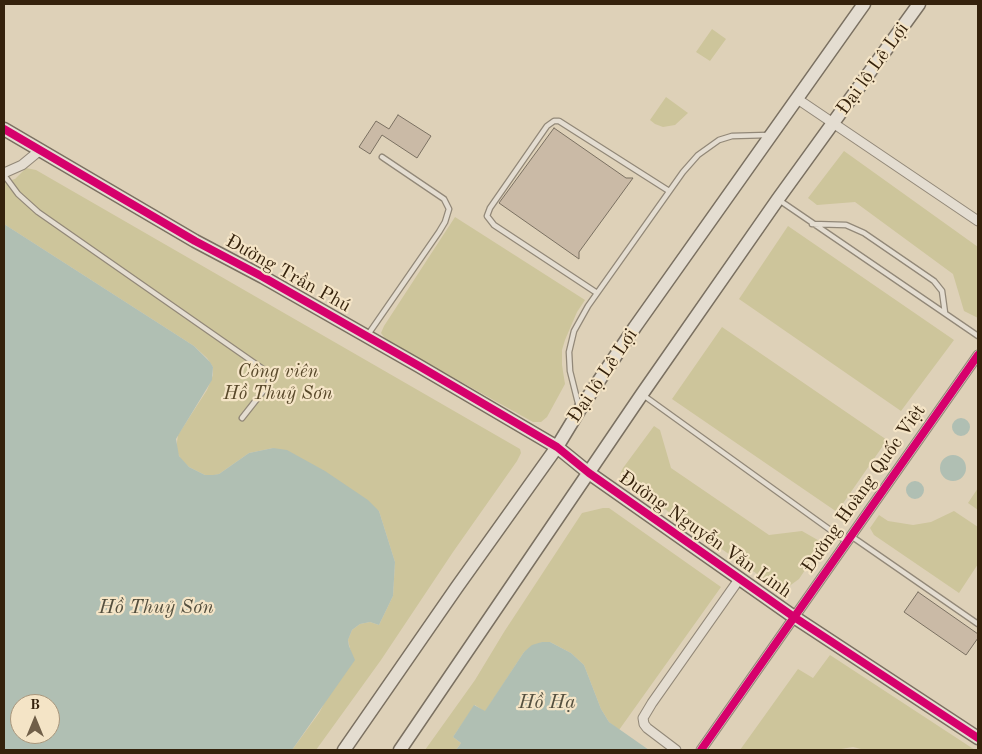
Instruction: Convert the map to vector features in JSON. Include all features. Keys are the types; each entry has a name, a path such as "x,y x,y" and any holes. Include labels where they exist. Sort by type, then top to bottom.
{"main road":[{"name":"Đại lộ Lê Lợi","path":"344,750 474,563 557,448 580,409 770,135 864,4"},
{"name":"Đại lộ Lê Lợi","path":"400,750 642,394 778,199 919,4"},
{"name":"Đường Trần Phú","path":"4,129 39,151 427,371 557,448"},
{"name":"Đường Nguyễn Văn Linh","path":"557,448 589,473 794,617 978,738"}],"street":[{"path":"796,98 978,221"},
{"path":"4,174 22,165 39,151"},
{"name":"Đường Hoàng Quốc Việt","path":"701,750 978,355"},
{"path":"676,750 647,728 644,724 644,718 740,578"}],"lane":[{"path":"597,293 494,225 487,216 490,208 547,126 554,121 559,121 669,191"},
{"path":"580,409 570,371 569,352 577,324 597,293 690,162 719,140 744,134 770,135"},
{"path":"366,337 439,232 445,222 449,209 447,203 439,196 382,157"},
{"path":"4,174 26,203 59,228 266,371 270,378 268,385 242,418"},
{"path":"778,199 978,336"},
{"path":"812,224 853,228 934,281 942,291 945,314"},
{"path":"642,394 849,539 978,623"}],"green space":[{"path":"712,29 726,39 710,61 696,52"},
{"path":"666,97 688,113 675,125 663,127 650,120"},
{"path":"844,151 978,247 978,318 964,311 953,274 855,202 817,205 808,198"},
{"name":"Công viên Hồ Thuỷ Sơn","path":"26,168 36,170 520,449 521,453 517,461 381,660 316,750 292,750 319,713 351,653 348,640 352,630 360,624 370,622 379,625 393,596 395,562 379,511 273,448 249,453 219,474 210,476 189,467 181,460 176,449 178,435 207,390 213,375 213,367 207,358 194,346 4,224 4,182 15,179"},
{"path":"455,217 585,300 577,312 562,350 565,384 547,417 541,422 533,422 386,340 381,333"},
{"path":"788,226 954,340 901,411 739,299"},
{"path":"722,327 887,440 837,512 672,399"},
{"path":"654,426 660,430 671,468 769,535 802,531 823,543 799,579 788,587 780,587 770,583 622,479 620,474 623,468"},
{"path":"978,488 978,510 968,503"},
{"path":"609,508 721,587 619,730 609,722 601,709 584,665 571,653 550,642 542,642 524,652 485,712 475,705 453,737 461,743 456,750 425,750 475,680 582,513"},
{"path":"954,511 978,527 978,564 959,593 874,535 870,528 879,515 888,521 913,525 931,522"},
{"path":"830,655 975,750 865,750 853,747 835,750 740,750 798,669 813,678"}],"water":[{"name":"Hồ Thuỷ Sơn","path":"4,224 194,346 210,362 213,367 212,380 176,439 179,456 189,467 205,475 219,474 249,453 273,448 287,450 325,471 368,500 379,511 395,562 393,596 379,625 370,622 360,624 352,630 348,640 355,660 292,750 4,749"},
{"path":"961,418 967,421 970,427 967,433 961,436 955,433 952,427 955,421"},
{"path":"953,455 962,459 966,468 962,477 953,481 944,477 940,468 944,459"},
{"path":"915,481 921,484 924,490 921,496 915,499 909,496 906,490 909,484"},
{"name":"Hồ Hạ","path":"550,642 571,653 584,665 601,709 609,722 649,750 456,750 461,743 453,737 474,705 485,711 524,652 532,645"}],"building":[{"path":"398,115 431,136 417,158 382,135 370,154 359,147 376,121 389,129"},
{"path":"554,128 626,178 633,178 579,252 579,259 499,203"},
{"path":"918,592 978,634 978,638 966,655 904,612"}],"cycle path":[{"path":"4,129 195,241 263,277 557,447 589,473 794,617 978,738"},
{"path":"701,750 978,355"}]}
